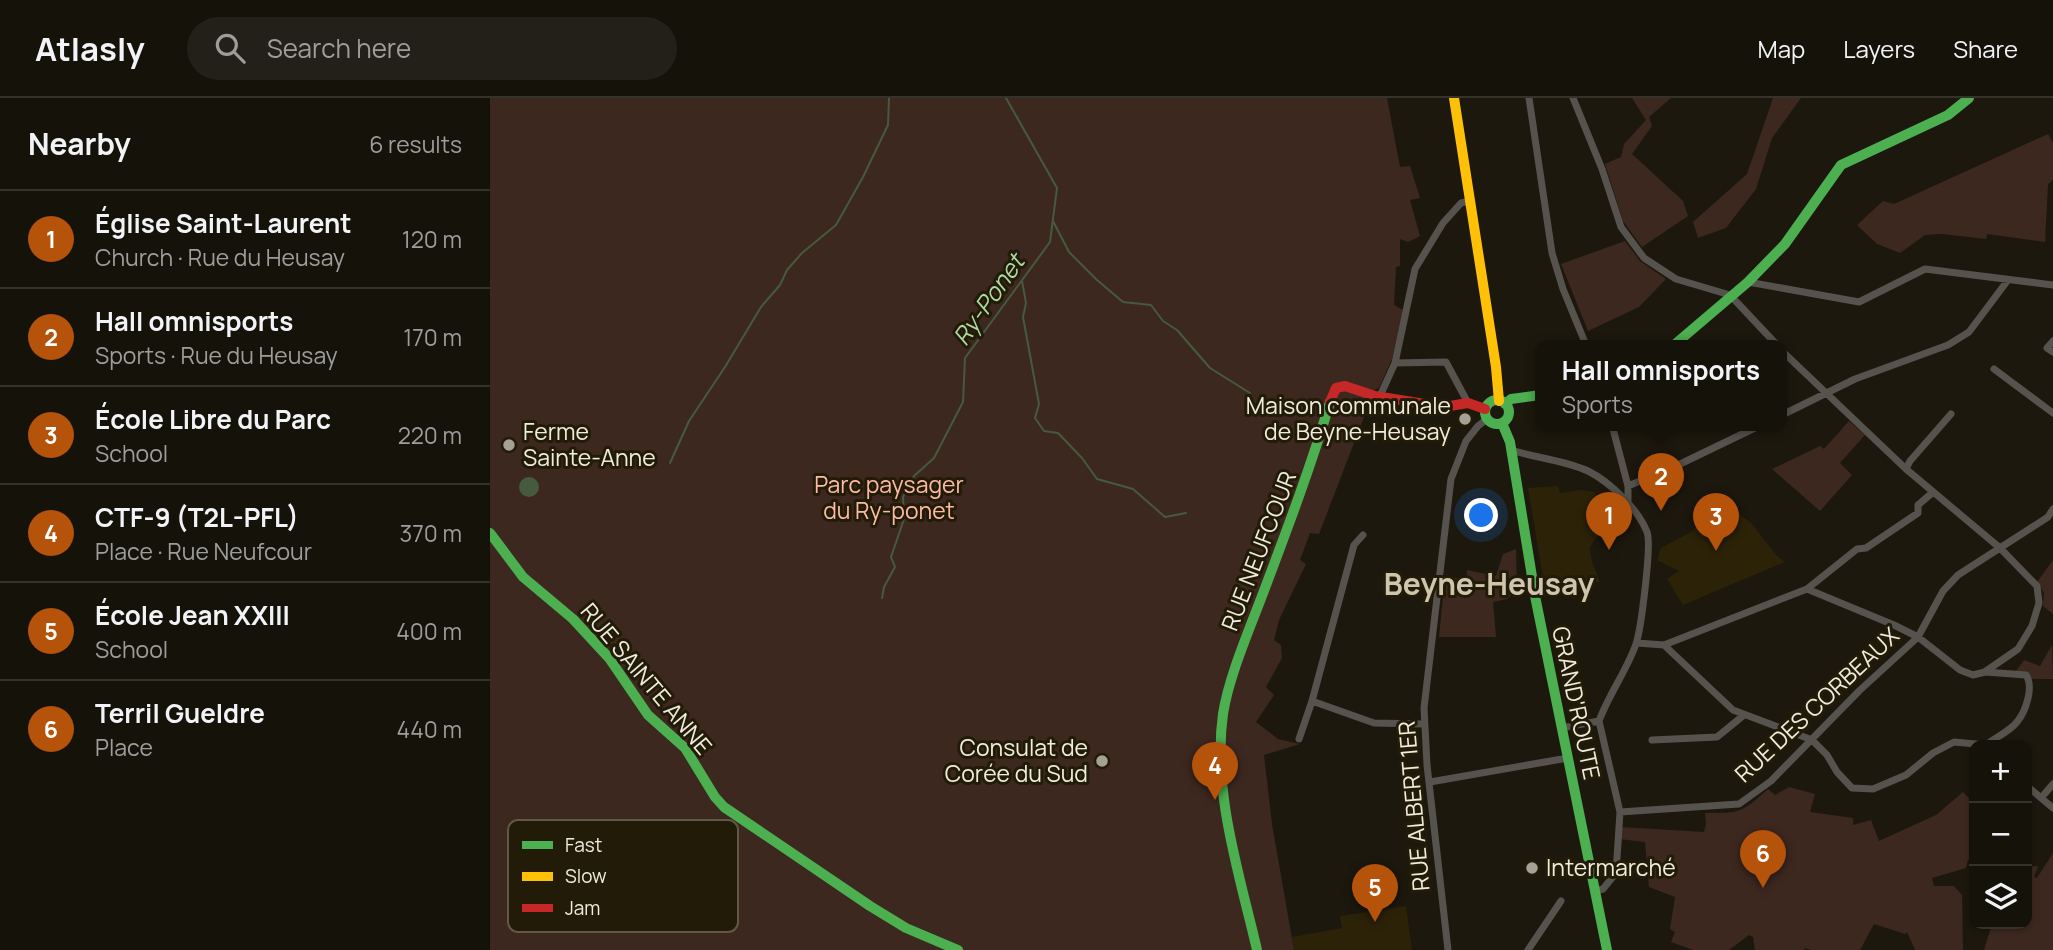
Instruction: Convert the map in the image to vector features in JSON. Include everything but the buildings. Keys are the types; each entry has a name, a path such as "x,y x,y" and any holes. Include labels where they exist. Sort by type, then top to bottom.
{"street":[{"name":"GRAND'ROUTE","path":"1454,98 1499,389 1508,414 1503,423 1509,437 1536,601 1607,950"},
{"path":"1529,98 1552,253 1584,340"},
{"path":"1573,98 1602,169 1621,227 1644,258 1676,279 1730,295 1772,340"},
{"path":"1680,340 1748,282 1784,244 1841,165 1948,115 1969,98"},
{"path":"1380,396 1395,363 1415,269 1443,223 1461,204 1470,201"},
{"path":"1748,282 1860,302 1925,269 2053,285"},
{"path":"1787,413 1855,379 1948,345 1969,332 2008,280"},
{"path":"2053,341 2047,348 2053,352"},
{"path":"1787,356 1932,493 2000,548 2037,586 2039,603 2032,626 2018,649 1985,672"},
{"path":"1395,363 1446,362 1468,403 1486,414 1494,424 1503,423"},
{"path":"1994,369 2053,413"},
{"name":"RUE NEUFCOUR","path":"1257,950 1227,818 1222,771 1223,716 1228,692 1257,609 1310,470 1332,395 1336,388 1343,386 1369,395 1444,407 1468,403"},
{"path":"1486,414 1502,401 1535,396"},
{"name":"RUE ALBERT 1ER","path":"1448,950 1423,724 1444,518 1451,479 1466,441 1486,414"},
{"path":"1906,469 1951,414"},
{"path":"1614,431 1628,486 1628,501"},
{"path":"1628,486 1749,431"},
{"path":"1511,450 1587,471 1603,480 1628,501 1647,532 1637,643 1599,721 1620,812 1616,873 1603,889 1595,891"},
{"path":"1637,643 1664,645 1807,589 1857,549 1866,548 1917,513 1918,505 1932,493"},
{"name":"RUE DES CORBEAUX","path":"1620,812 1739,804 1771,781 1858,691 1918,637 1943,592 1958,575 2048,517 2053,509"},
{"name":"RUE SAINTE ANNE","path":"490,533 523,576 590,636 617,668 648,715 685,748 724,807 906,928 958,950"},
{"path":"1299,739 1312,701 1354,545 1363,535"},
{"path":"1807,589 1918,637 1959,670 1973,675 1985,672 2026,675 2030,681 2030,691 2017,723 1993,740"},
{"path":"1664,645 1733,710 1812,740 1852,788 1872,789 1906,775 1933,753 1954,742 1969,743"},
{"path":"1312,701 1374,723 1423,724"},
{"path":"1652,740 1717,737 1744,715"},
{"path":"1561,727 1599,721"},
{"path":"1430,782 1568,758"},
{"path":"2041,798 2053,785"},
{"path":"2032,790 2053,808"},
{"path":"1528,950 1561,901"}],"shaded area":[{"path":"529,477 536,480 539,487 536,494 529,497 522,494 519,487 522,480"},
{"path":"1558,486 1560,493 1581,490 1595,492 1601,533 1590,548 1600,582 1545,590 1528,488"},
{"path":"1718,497 1751,523 1785,562 1683,605 1667,579 1679,571 1657,560 1661,548 1693,531"},
{"path":"1406,906 1412,950 1294,950 1292,937 1342,928 1340,916"}],"green space":[{"name":"Parc paysager du Ry-ponet","path":"490,98 1387,98 1400,167 1410,166 1420,198 1410,200 1420,236 1408,242 1400,239 1400,266 1396,267 1394,305 1403,310 1392,359 1379,388 1363,396 1369,404 1319,534 1310,533 1300,560 1306,564 1279,620 1274,640 1281,645 1282,658 1266,687 1274,695 1256,722 1278,739 1300,744 1264,755 1272,824 1294,950 490,950"},
{"path":"1632,98 1671,98 1649,117 1652,126 1632,154 1683,201 1688,216 1642,247 1623,221 1605,164 1621,157 1624,144 1646,120"},
{"path":"1773,98 1801,98 1772,138 1756,189 1726,228 1698,238 1693,222 1747,174"},
{"path":"2048,134 2053,143 2053,180 2048,184 2045,242 1987,234 1986,239 1942,234 1925,235 1900,253 1877,244 1857,225 1883,201 1894,204"},
{"path":"1625,241 1640,261 1666,279 1639,307 1588,331 1561,264"},
{"path":"1849,421 1865,435 1840,463 1852,475 1820,511 1772,469 1820,446 1824,449"},
{"path":"1516,549 1517,591 1507,599 1493,602 1496,637 1439,637 1445,577 1467,579 1467,570 1496,576 1503,554"},
{"path":"2053,560 2053,614 2043,606 2044,593 2037,582"},
{"path":"2052,645 2053,679 2033,679 2016,671 2024,660 2040,666"},
{"path":"1789,787 1815,794 1810,812 1853,818 1853,825 1871,820 1879,841 1936,815 1963,792 1969,798 1969,860 1966,868 1932,878 1934,886 1954,886 1962,895 1963,950 1915,950 1907,932 1905,934 1874,924 1860,950 1755,950 1753,937 1749,935 1729,950 1693,950 1671,942 1675,932 1670,929 1675,897 1649,887 1645,842 1619,839 1621,827 1704,832 1705,813 1740,810 1768,789 1775,795"},
{"path":"2053,853 2053,950 1984,950 1990,929 2032,929 2032,867 2038,866 2034,877 2037,878"}],"waterway":[{"path":"670,463 689,421 761,307 802,253 836,225 888,125 889,98"},
{"name":"Ry-Ponet","path":"882,598 884,587 895,567 891,557 904,519 903,497 914,476 934,458 963,402 965,358 1050,242 1057,188 1006,98"},
{"path":"1053,221 1069,252 1097,280 1123,302 1151,305 1163,321 1177,330 1210,368 1250,393"},
{"path":"1022,281 1026,303 1023,317 1039,404 1035,418 1044,431 1058,433 1082,458 1097,479 1133,489 1165,517 1186,513"}],"traffic: fast":[{"path":"1680,340 1748,282 1785,244 1841,165 1948,115 1969,98"},
{"path":"1505,404 1511,399 1535,396"},
{"path":"1497,400 1505,404 1509,412 1505,420 1497,424 1489,420 1485,412 1489,404 1497,400"},
{"path":"1257,950 1224,803 1221,773 1223,714 1235,667 1299,496 1330,402"},
{"path":"1502,423 1510,442 1536,601 1607,950"},
{"path":"490,533 523,577 573,619 609,658 648,715 685,748 724,807 870,906 906,928 958,950"}],"traffic: slow":[{"path":"1454,98 1499,401"}],"traffic: jam":[{"path":"1330,402 1336,388 1345,386 1375,396 1444,407 1468,403 1485,409"}],"place":[{"name":"Maison communale de Beyne-Heusay","path":"1465,419"},
{"name":"Ferme Sainte-Anne","path":"509,445"},
{"name":"Hall omnisports","path":"1661,511"},
{"name":"Église Saint-Laurent","path":"1609,550"},
{"name":"École Libre du Parc","path":"1716,551"},
{"name":"Consulat de Corée du Sud","path":"1102,761"},
{"name":"CTF-9 (T2L-PFL)","path":"1215,800"},
{"name":"Intermarché","path":"1532,868"},
{"name":"Terril Gueldre","path":"1763,888"},
{"name":"École Jean XXIII","path":"1375,922"}],"district":[{"name":"Beyne-Heusay","path":"1489,585"}]}
